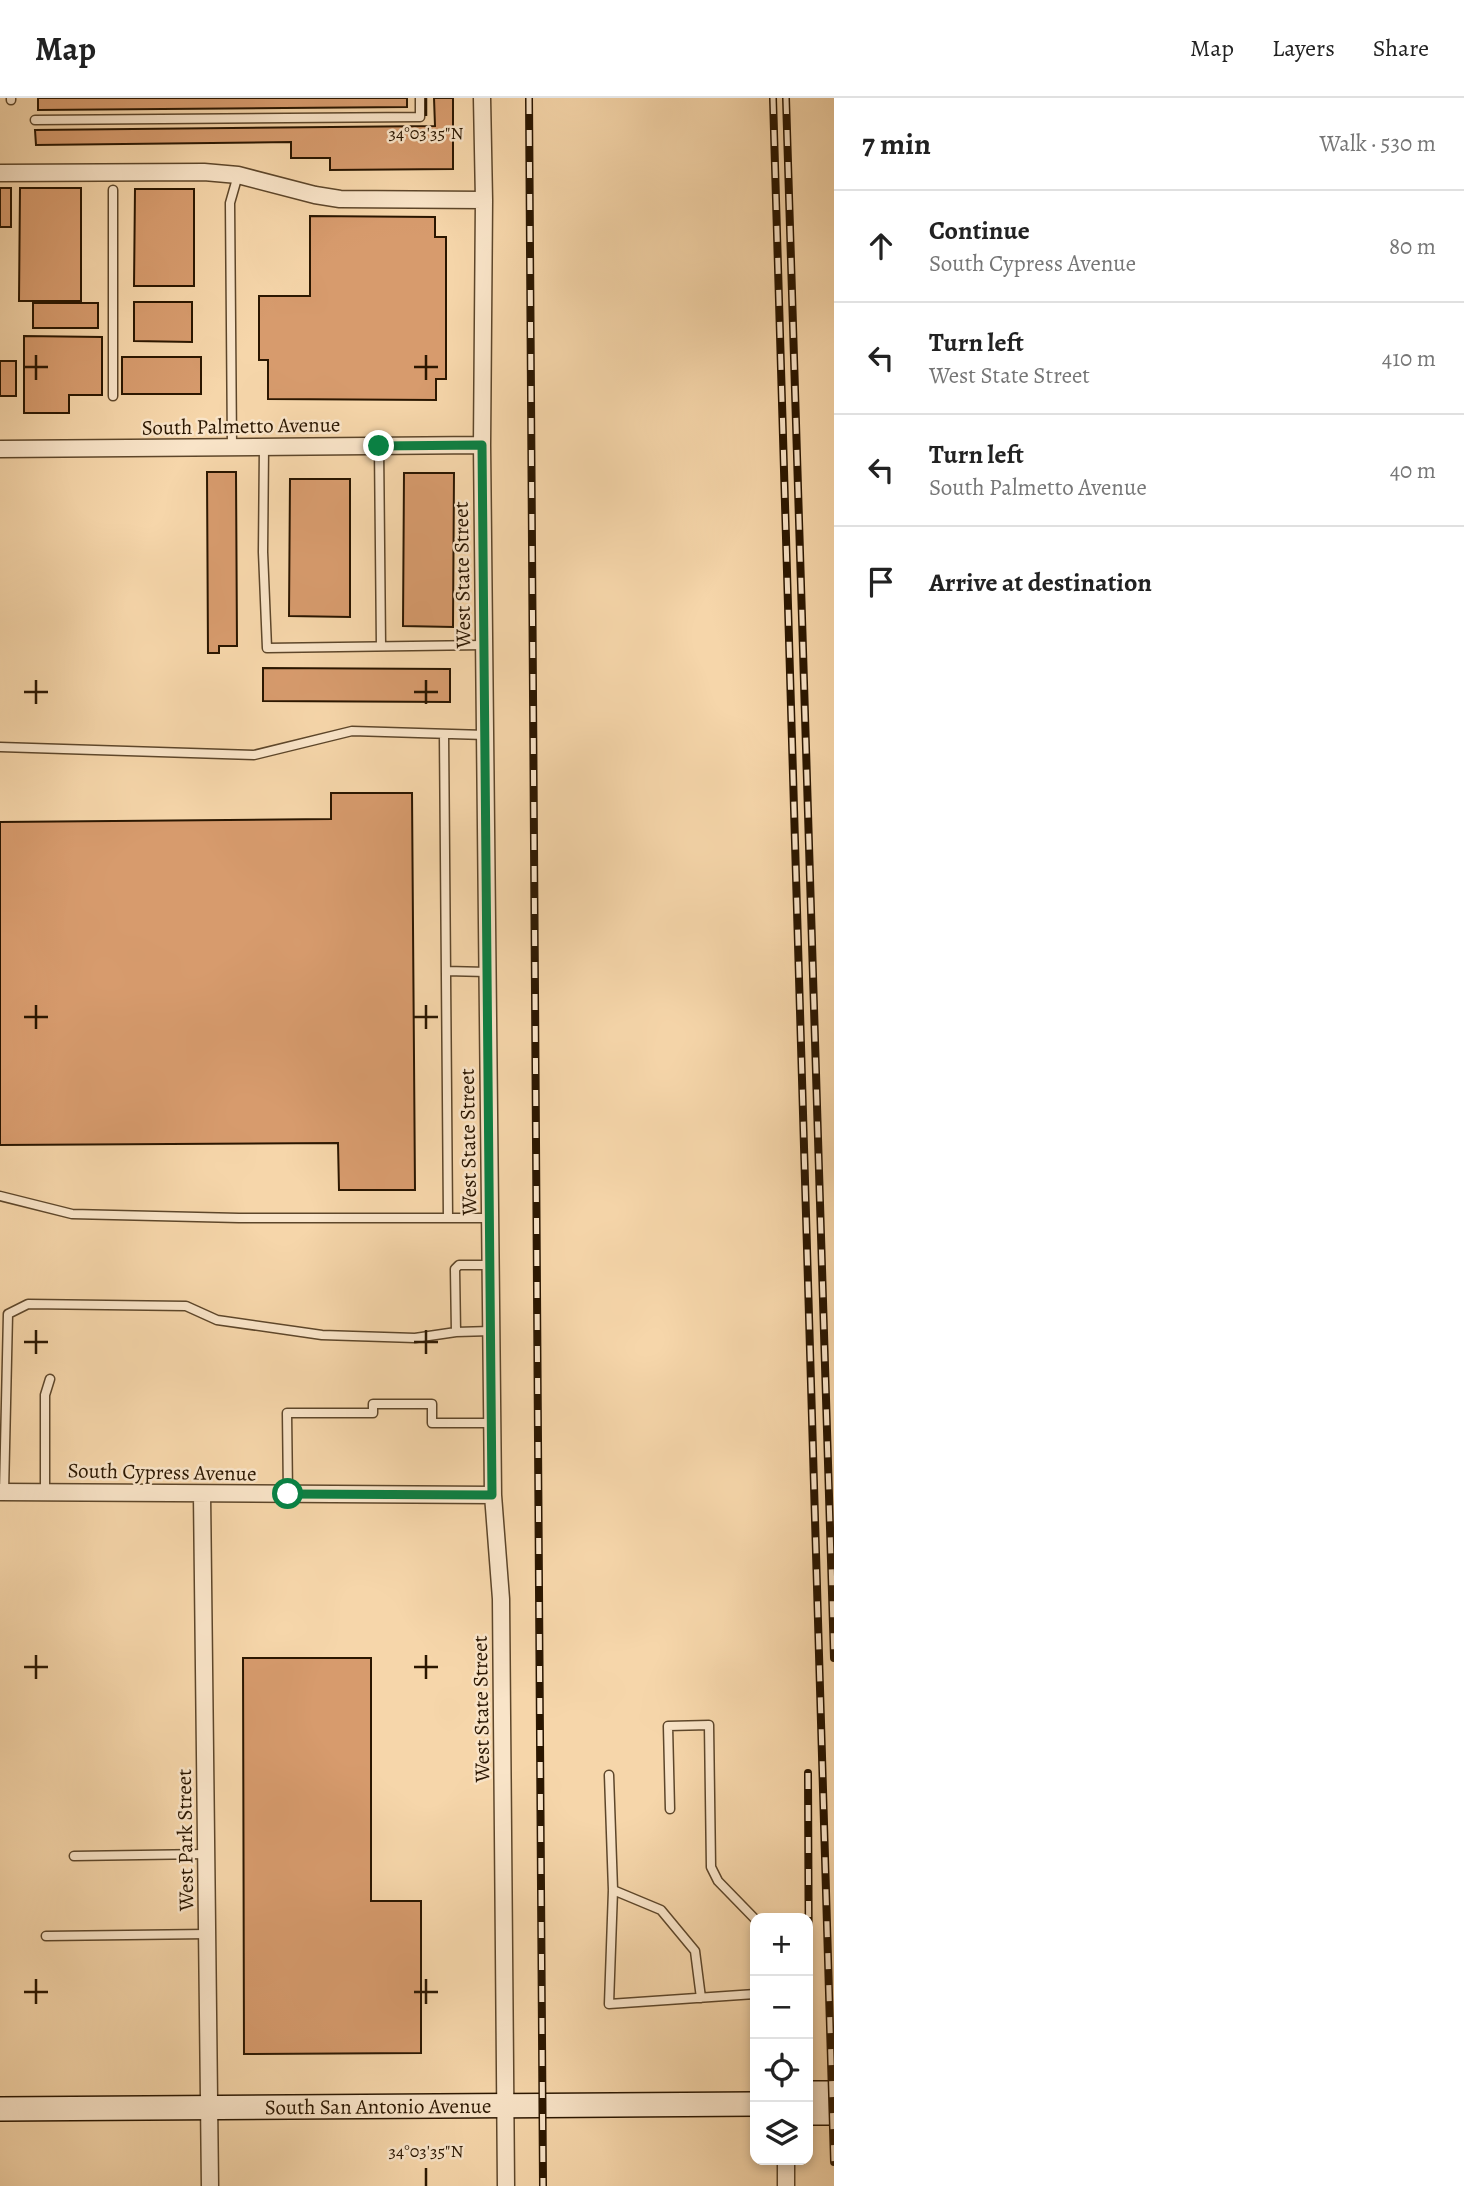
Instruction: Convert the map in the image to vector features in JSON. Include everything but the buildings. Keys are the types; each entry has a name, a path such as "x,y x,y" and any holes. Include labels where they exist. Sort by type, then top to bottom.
{"street":[{"name":"West State Street","path":"482,98 482,445 492,1495 502,1599 506,2186"},
{"path":"0,173 204,172 238,174 340,199 484,200"},
{"name":"South Palmetto Avenue","path":"0,449 482,445"},
{"name":"South Cypress Avenue","path":"2,1492 492,1495"},
{"name":"West Park Street","path":"202,1494 210,2186"},
{"path":"813,2093 834,2092"},
{"name":"South San Antonio Avenue","path":"0,2109 750,2104"},
{"path":"813,2113 834,2113"},
{"path":"786,2165 786,2186"}],"lane":[{"path":"35,120 420,117 420,98"},
{"path":"232,447 230,203 238,174"},
{"path":"113,190 113,396"},
{"path":"379,446 381,646"},
{"path":"264,447 263,552 267,648 484,645"},
{"path":"0,747 254,755 352,732 485,735"},
{"path":"444,734 447,1218"},
{"path":"446,971 487,972"},
{"path":"0,1196 72,1214 490,1218"},
{"path":"456,1332 455,1269 459,1265 490,1265"},
{"path":"2,1492 8,1314 28,1304 186,1306 217,1320 322,1335 415,1338 456,1332 491,1331"},
{"path":"45,1492 44,1395 50,1379"},
{"path":"288,1494 287,1413 373,1413 373,1404 432,1404 432,1423 492,1423"},
{"path":"670,1809 668,1726 709,1725 711,1867 718,1881 750,1914"},
{"path":"609,1775 612,1890 609,2004 750,1994"},
{"path":"74,1856 206,1854"},
{"path":"612,1890 661,1910 695,1951 701,1998"},
{"path":"46,1936 208,1934"}],"railway":[{"path":"529,98 543,2186"},
{"path":"773,98 834,2162"},
{"path":"786,98 834,1658"},
{"path":"808,1773 809,1976"}],"route":[{"path":"288,1494 492,1495 482,445 379,446"}]}
